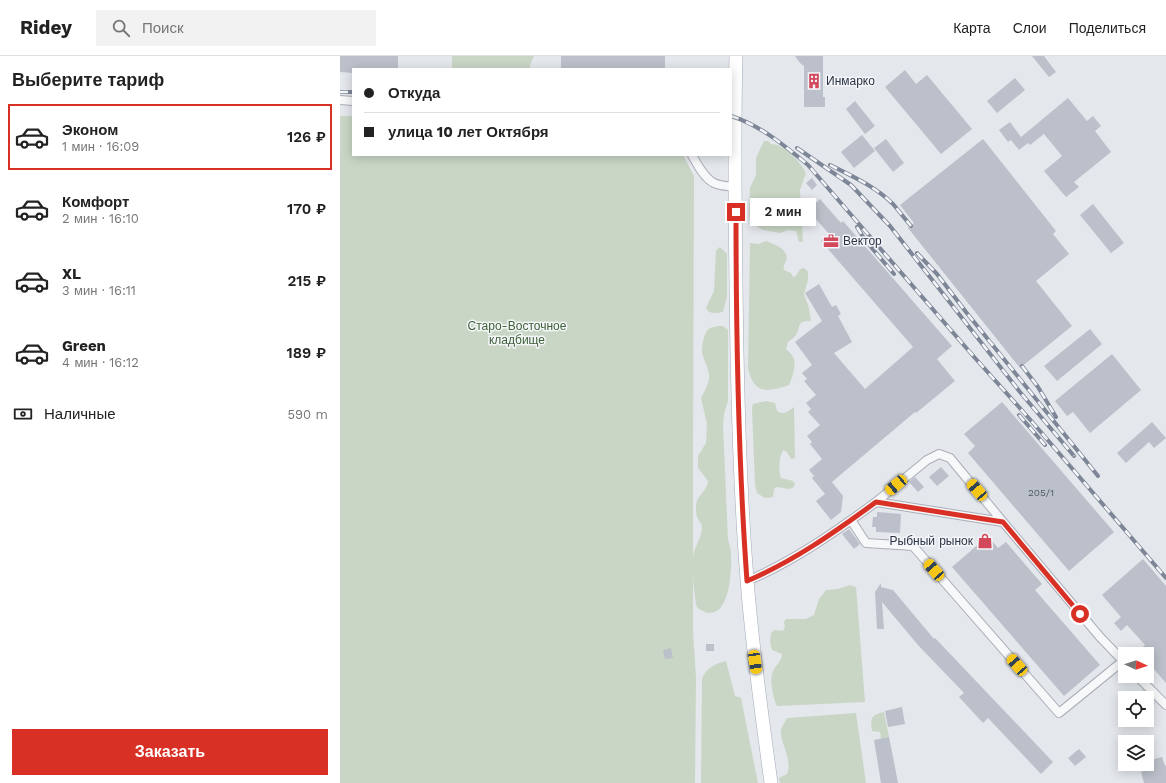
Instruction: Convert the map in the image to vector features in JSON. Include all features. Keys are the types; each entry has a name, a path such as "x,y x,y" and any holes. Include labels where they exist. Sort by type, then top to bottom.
{"main road":[{"path":"728,56 730,68"},
{"path":"736,56 738,403 741,487 747,581 755,662 771,783"},
{"path":"732,75 735,90"}],"street":[{"path":"340,100 352,100"},
{"path":"693,156 712,182 719,185 736,187"},
{"path":"747,581 774,569 834,532 876,502 927,460 939,454 950,458 1100,637 1118,656"},
{"path":"876,502 1003,522"},
{"path":"851,520 866,543 913,546 1059,713 1118,667"},
{"path":"1144,683 1166,705"}],"green space":[{"path":"452,56 534,56 530,68 452,68"},
{"name":"Старо-Восточное кладбище","path":"340,116 352,116 352,156 684,156 694,176 693,633 696,677 695,783 340,783"},
{"path":"764,141 768,141 771,144 787,150 796,158 806,173 800,190 803,242 799,242 796,231 788,230 780,233 763,230 753,224 750,220 750,188 756,175 756,158"},
{"path":"766,241 784,250 787,257 784,270 791,273 793,277 796,276 800,269 804,268 808,272 808,280 804,294 809,308 811,321 801,323 796,335 788,342 786,349 794,360 793,375 789,385 768,390 758,387 754,383 748,369 750,243 759,244"},
{"path":"720,247 727,254 727,296 723,312 713,313 709,312 706,308 714,291 716,250"},
{"path":"723,326 728,330 728,401 724,414 723,426 728,539 731,550 731,571 728,592 720,609 713,612 705,612 697,607 693,571 694,552 700,538 702,528 697,516 696,505 698,498 708,484 708,481 698,468 698,456 706,443 707,424 701,398 709,378 702,351 702,345 708,330"},
{"path":"766,401 775,403 777,411 782,413 794,407 795,458 791,459 787,452 783,450 779,467 781,478 793,481 795,484 793,488 789,489 777,487 774,489 773,497 765,498 757,493 755,485 752,408 753,404"},
{"path":"850,585 856,587 865,702 777,706 773,694 771,679 773,671 780,661 782,654 772,650 770,642 771,633 775,630 783,631 785,627 784,622 786,619 806,619 814,615 819,599 826,590 838,589"},
{"path":"726,661 735,696 741,698 758,783 701,783 702,679 703,675 711,667"},
{"path":"884,712 889,737 881,739 880,732 872,731 871,720 876,714"},
{"path":"856,713 866,783 780,783 779,778 787,774 788,768 787,756 781,734 781,728 787,718"}],"building":[{"path":"340,56 398,56 398,68 352,68 352,73 340,72"},
{"path":"561,56 665,56 665,68 561,68"},
{"name":"Инмарко","path":"795,56 823,56 823,97 825,97 825,107 804,107 804,66"},
{"path":"1032,56 1044,56 1056,72 1049,77"},
{"path":"905,70 916,84 927,75 972,129 941,154 885,87"},
{"path":"1015,78 1025,90 997,113 987,101"},
{"path":"1068,98 1087,121 1093,116 1101,126 1095,131 1111,152 1074,182 1079,187 1066,197 1044,171 1062,156 1044,134 1030,145 1028,143 1019,150 1011,140 1008,142 999,130 1010,122 1021,137"},
{"path":"855,101 875,126 865,134 846,109"},
{"path":"862,135 875,151 854,168 841,152"},
{"path":"886,139 904,163 893,172 874,148"},
{"path":"983,139 1056,231 1053,234 1069,254 1036,281 1072,326 1020,368 908,228 914,223 900,205"},
{"path":"812,178 817,185 812,190 806,183"},
{"path":"820,199 841,223 843,221 952,346 937,359 955,381 916,413 915,412 832,482 843,496 841,512 831,520 816,501 825,494 812,478 814,476 809,470 822,459 810,444 812,442 807,436 820,425 808,412 811,409 806,403 816,395 804,381 807,379 802,373 812,365 795,342 822,321 805,293 819,284 832,307 836,305 841,314 838,316 852,342 834,353 865,389 913,347 821,241 829,234 808,210"},
{"path":"1093,204 1124,243 1111,253 1080,215"},
{"path":"1090,329 1102,344 1057,381 1044,366"},
{"path":"1112,354 1141,390 1090,433 1073,412 1067,416 1055,401"},
{"path":"1002,402 1114,532 1069,571 968,453 975,446 964,434"},
{"path":"1152,422 1166,438 1154,448 1149,442 1126,463 1117,453"},
{"path":"941,467 949,476 937,486 929,477"},
{"path":"915,477 924,487 918,492 909,482"},
{"path":"877,512 901,514 900,533 876,532 876,527 872,527 873,517 877,517"},
{"path":"849,529 860,544 854,549 842,534"},
{"path":"988,536 998,548 1006,542 1042,584 1035,590 1100,665 1064,696 952,567"},
{"path":"1143,559 1166,586 1166,683 1154,669 1154,647 1143,647 1145,645 1127,625 1121,631 1114,623 1121,617 1102,595"},
{"path":"881,583 881,587 893,590 934,639 935,638 1053,762 1041,774 988,718 983,723 959,697 964,693 918,645 882,602 884,629 877,629 875,592"},
{"path":"706,644 714,644 714,651 706,651"},
{"path":"671,648 673,658 665,659 663,650"},
{"path":"902,707 905,724 888,727 885,711"},
{"path":"889,737 898,783 881,783 874,740"},
{"path":"1079,749 1086,757 1075,766 1068,758"},
{"path":"1162,757 1165,766 1166,765 1166,783 1144,783 1141,772 1154,771 1154,759"}],"railway":[{"path":"340,92 352,92"},
{"path":"732,116 762,130 808,165 1166,578"},
{"path":"797,148 851,185 890,226 1020,392 1074,456"},
{"path":"830,165 879,192 893,204 911,226"},
{"path":"857,227 865,240 894,274"},
{"path":"917,253 937,274 1098,476"},
{"path":"1022,366 1038,387 1056,417"},
{"path":"1019,415 1045,445"}],"place":[{"name":"Инмарко","path":"814,81"},
{"name":"Вектор","path":"831,241"},
{"name":"Рыбный рынок","path":"985,541"}],"route":[{"path":"736,212 738,395 741,487 747,581 786,562 834,532 876,502 1003,522 1080,614"}]}
